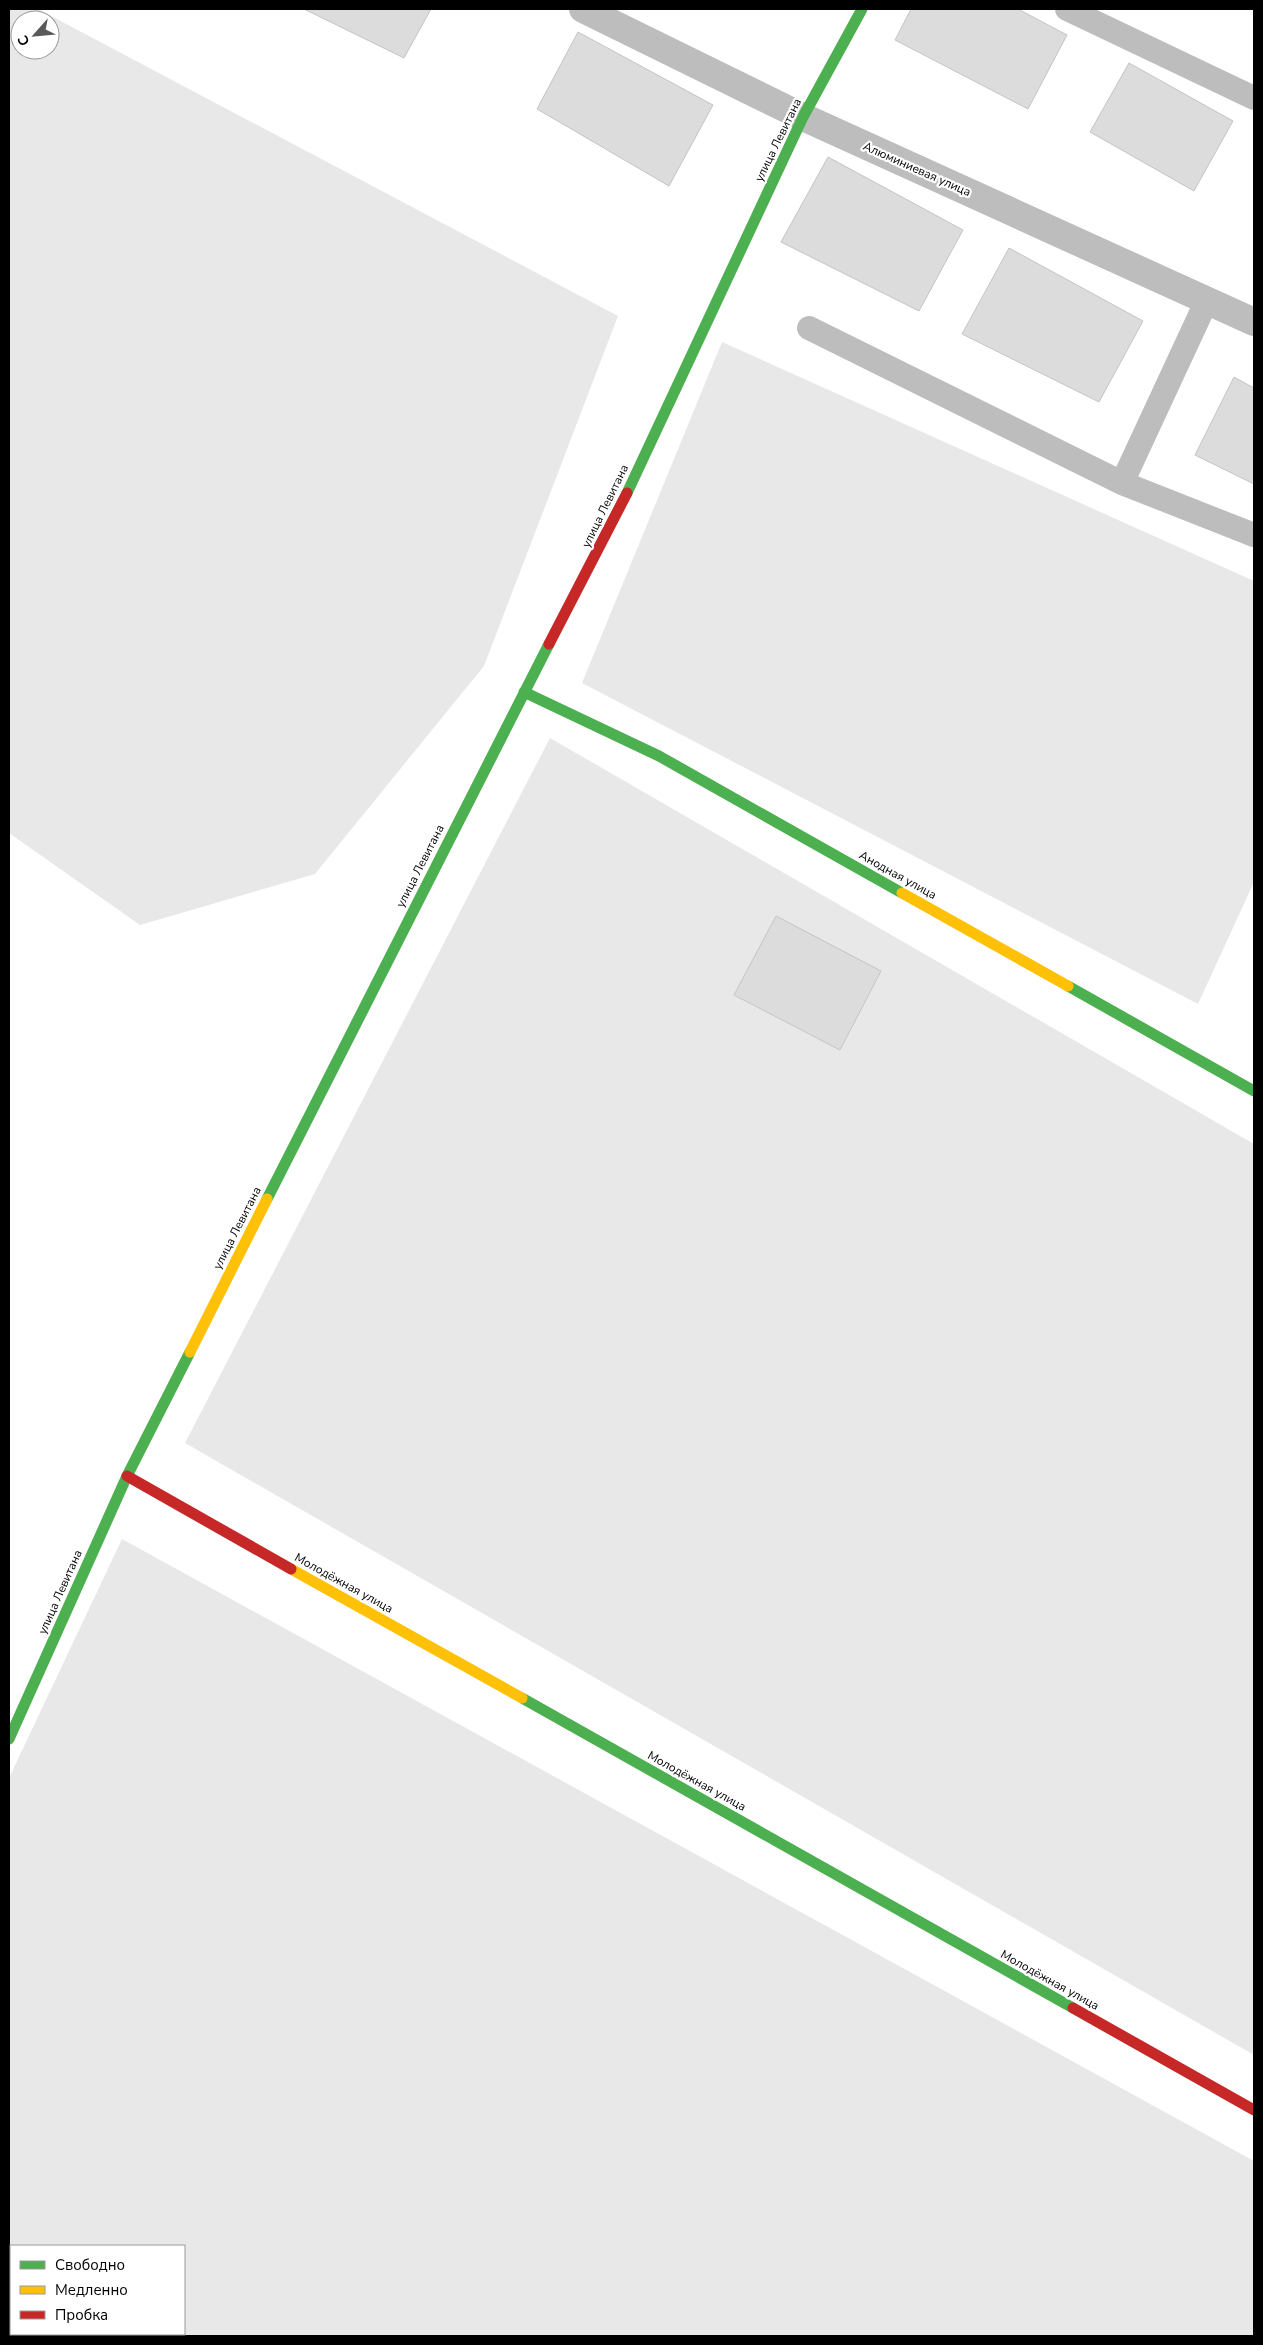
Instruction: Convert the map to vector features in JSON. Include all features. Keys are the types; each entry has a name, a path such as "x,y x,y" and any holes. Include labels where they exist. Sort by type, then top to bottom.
{"street":[{"name":"Алюминиевая улица","path":"584,9 803,117 1254,322"},
{"name":"улица Левитана","path":"9,1739 127,1476 524,692 615,518 803,117 862,9"},
{"name":"Анодная улица","path":"524,692 659,756 1254,1091"},
{"name":"Молодёжная улица","path":"127,1476 1254,2110"}],"lane":[{"path":"1068,9 1254,98"},
{"path":"1122,483 1207,300"},
{"path":"810,328 1122,483 1254,535"}],"shaded area":[{"path":"9,9 40,10 10,10 10,60 60,60 60,21 618,316 484,666 315,874 140,925 9,833"},
{"path":"722,342 1254,581 1254,882 1198,1004 582,683"},
{"path":"550,738 1254,1144 1254,2055 185,1443"},
{"path":"122,1539 1254,2161 1254,2336 9,2336 9,1778"}],"building":[{"path":"304,9 431,9 404,58"},
{"path":"911,9 1018,9 1067,35 1028,109 895,40"},
{"path":"578,32 713,105 669,186 537,109"},
{"path":"1129,63 1233,121 1194,191 1090,132"},
{"path":"828,157 963,230 919,311 781,242"},
{"path":"1009,248 1143,321 1099,402 962,334"},
{"path":"1234,377 1254,388 1254,484 1195,455"},
{"path":"776,916 881,971 840,1050 734,995"}],"traffic: fast":[{"path":"627,493 803,117 862,9"},
{"path":"267,1199 549,644"},
{"path":"524,692 659,756 902,893"},
{"path":"1068,986 1254,1091"},
{"path":"9,1739 127,1476 190,1352"},
{"path":"522,1698 1073,2008"}],"traffic: slow":[{"path":"902,893 1068,986"},
{"path":"190,1352 267,1199"},
{"path":"291,1569 522,1698"}],"traffic: jam":[{"path":"549,644 627,493"},
{"path":"127,1476 291,1569"},
{"path":"1073,2008 1254,2110"}]}
